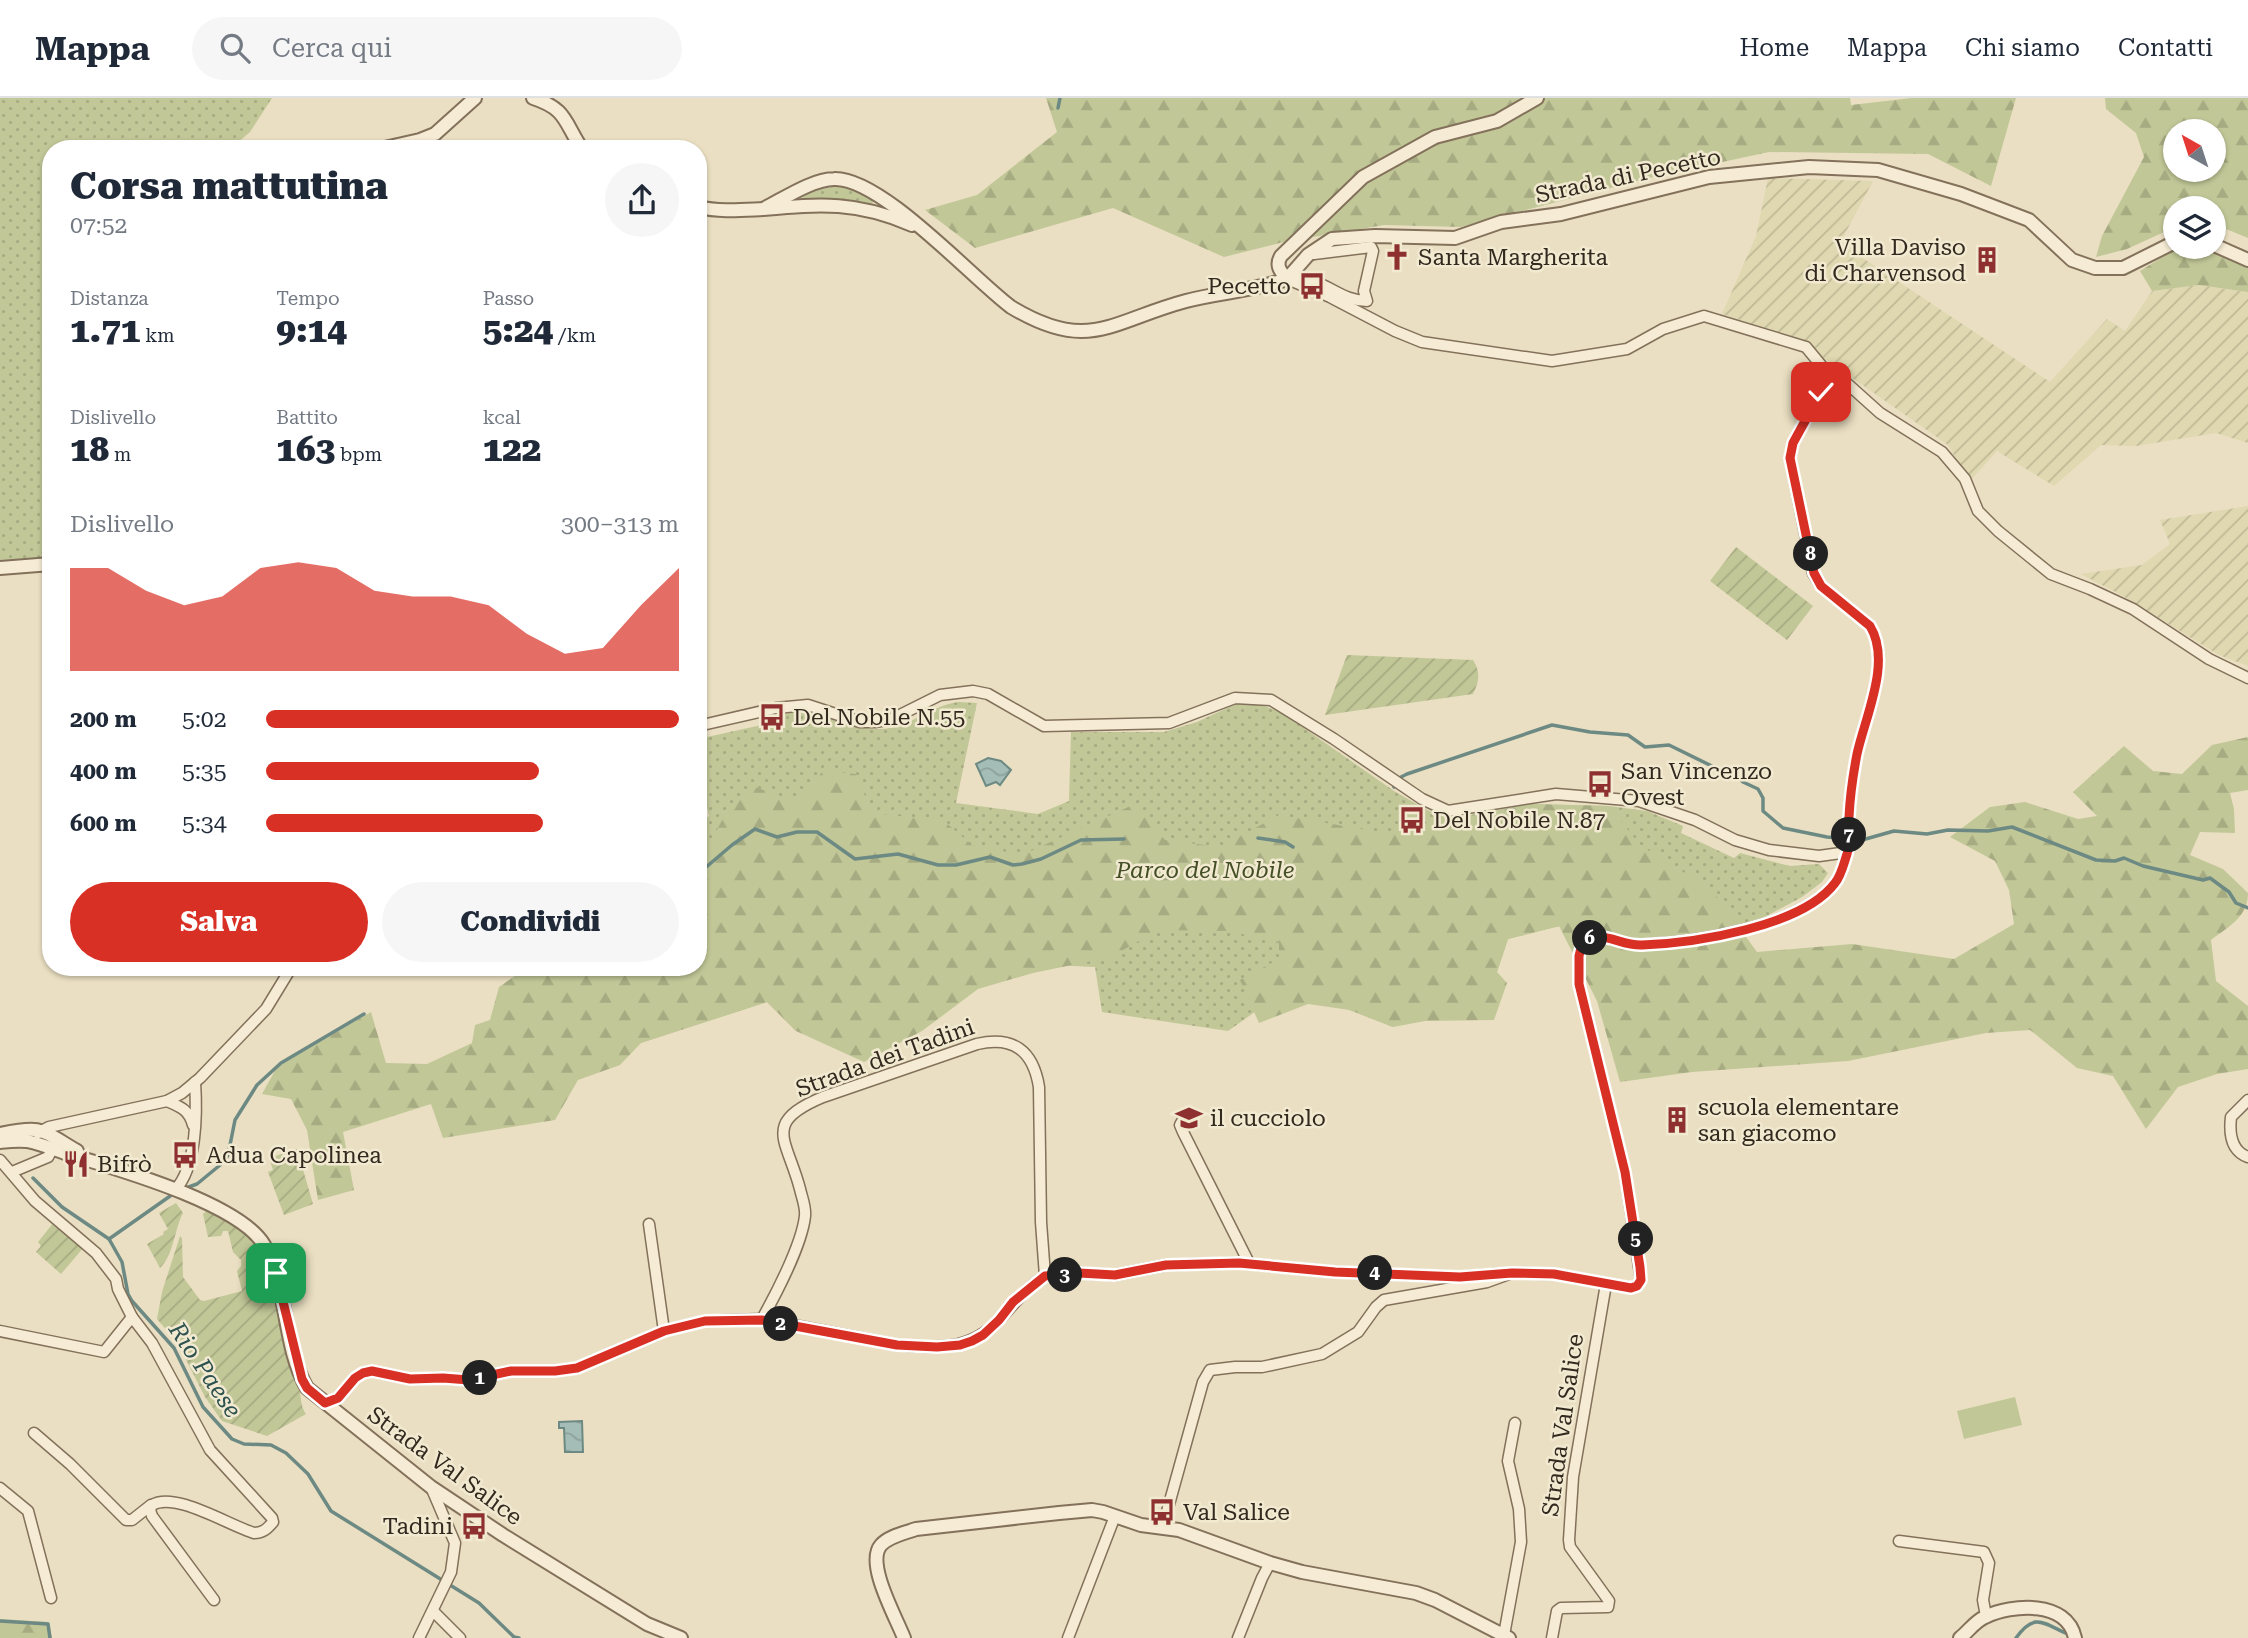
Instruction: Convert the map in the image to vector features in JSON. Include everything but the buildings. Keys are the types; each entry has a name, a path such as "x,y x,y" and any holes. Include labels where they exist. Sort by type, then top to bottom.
{"street":[{"path":"420,140 435,134 475,98"},
{"path":"533,98 555,107 562,113 578,140"},
{"path":"1537,98 1497,121 1435,137 1363,177 1281,256 1278,260 1279,270 1287,279 1331,297 1395,331 1422,342 1552,361 1627,349 1663,329 1704,316 1806,347 1825,370 1841,378 1880,413 1942,452 1965,479 1978,511 2051,574 2133,609 2209,659 2248,678"},
{"name":"Strada di Pecetto","path":"1287,279 1308,255 1332,239 1375,236 1455,238 1501,222 1561,214 1709,177 1809,167 1878,170 1961,194 2029,220 2072,260 2095,268 2123,268 2163,248"},
{"path":"765,208 793,193 834,178 859,185 907,215 1011,307 1059,330 1077,332 1116,326 1188,301 1268,286 1287,279 1303,278 1357,301 1367,301 1364,291 1373,251 1371,247 1308,255"},
{"path":"707,208 737,211 826,205 853,206 873,210 922,229"},
{"path":"2226,250 2248,260"},
{"path":"325,1403 338,1398 355,1378 372,1371 410,1379 469,1380 511,1371 577,1368 664,1331 705,1321 762,1320 897,1345 960,1345 983,1335 1013,1302 1045,1276 1079,1273 1115,1275 1166,1265 1249,1263 1335,1272 1460,1277 1512,1273 1554,1274 1631,1288 1637,1286 1641,1280 1640,1267 1625,1172 1579,984 1579,956 1582,944 1599,936 1638,945 1679,942 1756,927 1779,919 1818,899 1836,883 1849,843 1851,792 1857,752 1876,688 1878,649 1870,626 1821,586 1814,573 1790,458 1793,443 1821,392 1825,370"},
{"path":"0,568 42,565"},
{"path":"707,724 776,708 808,705 860,722 875,722 892,719 940,695 973,691 988,694 1044,726 1169,723 1236,698 1271,700 1422,799 1448,811 1556,794 1639,801 1695,820 1735,840 1769,850 1819,856 1849,843"},
{"path":"0,1134 29,1129 41,1130 167,1101 195,1082 266,1009 285,976"},
{"name":"Strada dei Tadini","path":"762,1320 777,1293 801,1234 805,1216 799,1185 781,1132 785,1121 803,1105 823,1097 992,1040 1008,1042 1020,1049 1030,1059 1036,1071 1039,1087 1041,1222 1045,1276"},
{"path":"178,1191 189,1162 194,1128 195,1082"},
{"path":"2248,1100 2231,1117 2230,1127 2231,1140 2237,1150 2248,1157"},
{"path":"167,1101 185,1109 191,1116 194,1128"},
{"path":"1184,1118 1180,1125 1183,1132 1249,1263"},
{"path":"29,1142 41,1130"},
{"name":"Strada Val Salice","path":"41,1130 90,1159"},
{"name":"Strada Val Salice","path":"0,1142 29,1142 90,1159 178,1191 232,1217 252,1230 264,1244 276,1273 302,1379 307,1388 431,1487 580,1584 647,1624 681,1638"},
{"path":"12,1172 48,1157 53,1148"},
{"path":"0,1160 35,1201 96,1253 116,1279 131,1317 152,1343 210,1450 273,1521 262,1533 254,1534 180,1502 166,1500 152,1505 132,1520 125,1520 70,1464 34,1433"},
{"path":"649,1224 664,1331"},
{"path":"1163,1526 1203,1382 1210,1370 1262,1367 1322,1354 1357,1332 1384,1300 1487,1282 1512,1273"},
{"name":"Strada Val Salice","path":"1552,1638 1556,1611 1561,1608 1608,1607 1609,1601 1570,1547 1569,1540 1573,1477 1606,1284"},
{"path":"0,1331 104,1352 131,1317"},
{"name":"Strada Val Salice","path":"904,1638 877,1572 874,1557 881,1543 916,1529 1092,1510 1141,1525 1163,1526 1302,1572 1416,1593 1506,1637 1521,1542 1519,1509 1508,1461 1515,1423"},
{"path":"419,1638 451,1572 455,1542 431,1487"},
{"path":"0,1488 28,1511 51,1598"},
{"path":"152,1505 152,1516 214,1600"},
{"path":"1068,1638 1115,1516"},
{"path":"1899,1541 1984,1552 1989,1563 1983,1600 1986,1616"},
{"path":"1238,1638 1270,1563"},
{"path":"1959,1638 1986,1616 2004,1609 2048,1610 2062,1617 2074,1635"},
{"path":"433,1611 460,1638"}],"shaded area":[{"path":"1768,178 1873,181 1840,243 2050,382 2107,319 2125,331 2152,291 2199,285 2248,292 2248,443 2216,433 2136,446 2101,445 2054,486 1997,451 1970,481 1948,445 1797,339 1722,314 1756,236"},
{"path":"2248,506 2248,666 2219,655 2123,596 2081,574 2142,565 2170,544 2160,520"}],"green space":[{"path":"0,98 272,98 250,132 241,140 42,140 42,558 0,561"},
{"path":"1046,98 1850,98 1851,105 1912,98 2016,98 1991,186 1928,154 1769,152 1657,176 1461,227 1384,225 1284,242 1224,257 1113,208 975,248 925,210 977,195 1057,132"},
{"path":"2105,98 2248,98 2248,238 2226,229 2226,196 2163,196 2163,232 2127,249 2096,257 2102,236 2144,157 2136,133 2106,109"},
{"path":"838,186 874,200 871,206 799,201 812,192"},
{"path":"2226,256 2248,264 2248,292 2199,285 2152,291 2140,271 2163,257 2163,259 2226,259"},
{"path":"1736,547 1813,606 1787,640 1710,581"},
{"path":"1347,655 1473,660 1478,681 1473,694 1325,715"},
{"name":"Parco del Nobile","path":"977,703 956,803 1038,814 1069,801 1071,732 1164,732 1197,722 1238,703 1258,704 1281,712 1394,791 1427,810 1452,818 1531,804 1609,806 1647,811 1683,826 1681,833 1734,858 1740,853 1790,866 1819,864 1828,873 1822,882 1802,897 1748,926 1703,933 1560,926 1508,939 1497,972 1393,1027 1290,987 1228,1031 1102,1012 1095,967 987,962 904,1006 796,1031 767,1002 588,1060 688,976 707,976 707,737 771,723 771,716 798,713 814,713 861,727 889,728 948,704"},
{"path":"2248,737 2248,790 2230,793 2235,833 2200,832 2190,855 2223,869 2248,893 2241,915 2211,940 2216,981 2248,1006 2248,1069 2217,1074 2178,1087 2146,1129 2113,1076 2077,1068 2030,1030 1986,1033 1848,1061 1692,1072 1620,1082 1597,1001 1559,926 1508,939 1497,972 1507,983 1494,1020 1425,1021 1393,1027 1350,1010 1308,1004 1259,1023 1240,980 1279,959 1279,942 1229,931 1158,930 1111,957 1033,973 978,989 922,1031 864,1062 796,1031 767,1002 641,1043 620,1065 578,1080 555,1120 443,1138 431,1104 343,1132 354,1190 318,1200 307,1130 291,1099 262,1094 277,1067 371,1012 386,1063 427,1064 472,1043 475,1025 490,1020 499,987 515,976 707,976 707,848 727,811 755,787 786,798 799,799 823,771 856,774 872,813 944,821 972,845 1022,855 1135,804 1165,840 1221,847 1279,815 1385,833 1531,804 1609,806 1640,845 1712,890 1757,952 1852,944 1954,959 2014,924 2009,890 1995,861 1950,837 1990,807 2025,802 2078,819 2097,816 2073,792 2124,746 2153,771 2182,774 2212,745"},
{"path":"297,1149 313,1204 284,1215 268,1172 273,1170 269,1158"},
{"path":"176,1203 183,1213 171,1249 160,1268 147,1244 168,1229 159,1213"},
{"path":"206,1211 230,1224 252,1241 261,1253 275,1286 294,1376 306,1414 267,1436 222,1421 205,1397 177,1342 157,1319 162,1292 180,1236 183,1277 200,1300 242,1291 237,1271 241,1260 233,1252 228,1231 223,1231 221,1236 208,1237 203,1214"},
{"path":"54,1222 84,1247 61,1274 36,1252 41,1246 38,1242"},
{"path":"2015,1397 2022,1425 1964,1439 1957,1411"},
{"path":"0,1619 49,1622 52,1638 0,1638"}],"water":[{"path":"988,758 1001,761 1011,770 1000,785 996,782 986,786 976,764"},
{"path":"582,1421 583,1452 565,1452 564,1428 559,1428 559,1422"}],"waterway":[{"path":"1058,108 1060,98"},
{"path":"1394,787 1401,777 1407,774 1552,725 1628,735 1645,747 1669,745 1724,772 1735,774 1743,782 1758,789 1763,798 1763,811 1783,828 1827,837 1862,840 1894,831 1927,834 1948,830 1988,831 2012,827 2096,860 2115,861 2124,858 2143,866 2203,880 2210,878 2229,892 2236,903 2248,908"},
{"path":"707,866 755,829 777,837 797,832 817,832 855,859 898,854 938,865 956,865 990,857 1013,865 1022,864 1041,859 1081,840 1124,839"},
{"path":"1258,838 1285,842 1293,847"},
{"path":"183,1189 197,1184 225,1161 235,1120 257,1085 281,1063 364,1014"},
{"name":"Rio Paese","path":"33,1178 62,1207 109,1239 122,1262 128,1294 132,1301 174,1348 203,1407 232,1439 244,1444 271,1445 286,1453 308,1474 331,1511 479,1603 514,1637 519,1638"},
{"path":"109,1239 173,1194"},
{"path":"0,1621 48,1624 50,1638"},
{"name":"Rio Paese","path":"2016,1638 2035,1622 2070,1635"}],"place":[{"name":"Santa Margherita","path":"1397,257"},
{"name":"Villa Daviso di Charvensod","path":"1987,260"},
{"name":"Pecetto","path":"1312,286"},
{"name":"Del Nobile N.55","path":"772,717"},
{"name":"San Vincenzo Ovest","path":"1600,784"},
{"name":"Del Nobile N.87","path":"1412,820"},
{"name":"il cucciolo","path":"1189,1118"},
{"name":"scuola elementare san giacomo","path":"1677,1120"},
{"name":"Adua Capolinea","path":"185,1155"},
{"name":"Bifrò","path":"76,1164"},
{"name":"Val Salice","path":"1162,1512"},
{"name":"Tadini","path":"474,1526"}],"route":[{"path":"276,1273 291,1343 302,1379 307,1388 325,1403 338,1398 355,1378 372,1371 410,1379 469,1380 511,1371 577,1368 641,1339 705,1321 762,1320 897,1345 960,1345 983,1335 1013,1302 1045,1276 1079,1273 1115,1275 1166,1265 1249,1263 1335,1272 1460,1277 1512,1273 1554,1274 1631,1288 1637,1286 1641,1280 1640,1267 1625,1172 1579,984 1579,956 1582,944 1599,936 1638,945 1691,940 1756,927 1779,919 1818,899 1836,883 1848,852 1851,792 1857,752 1876,688 1878,649 1870,626 1821,586 1814,573 1790,458 1793,443 1821,392"}]}
